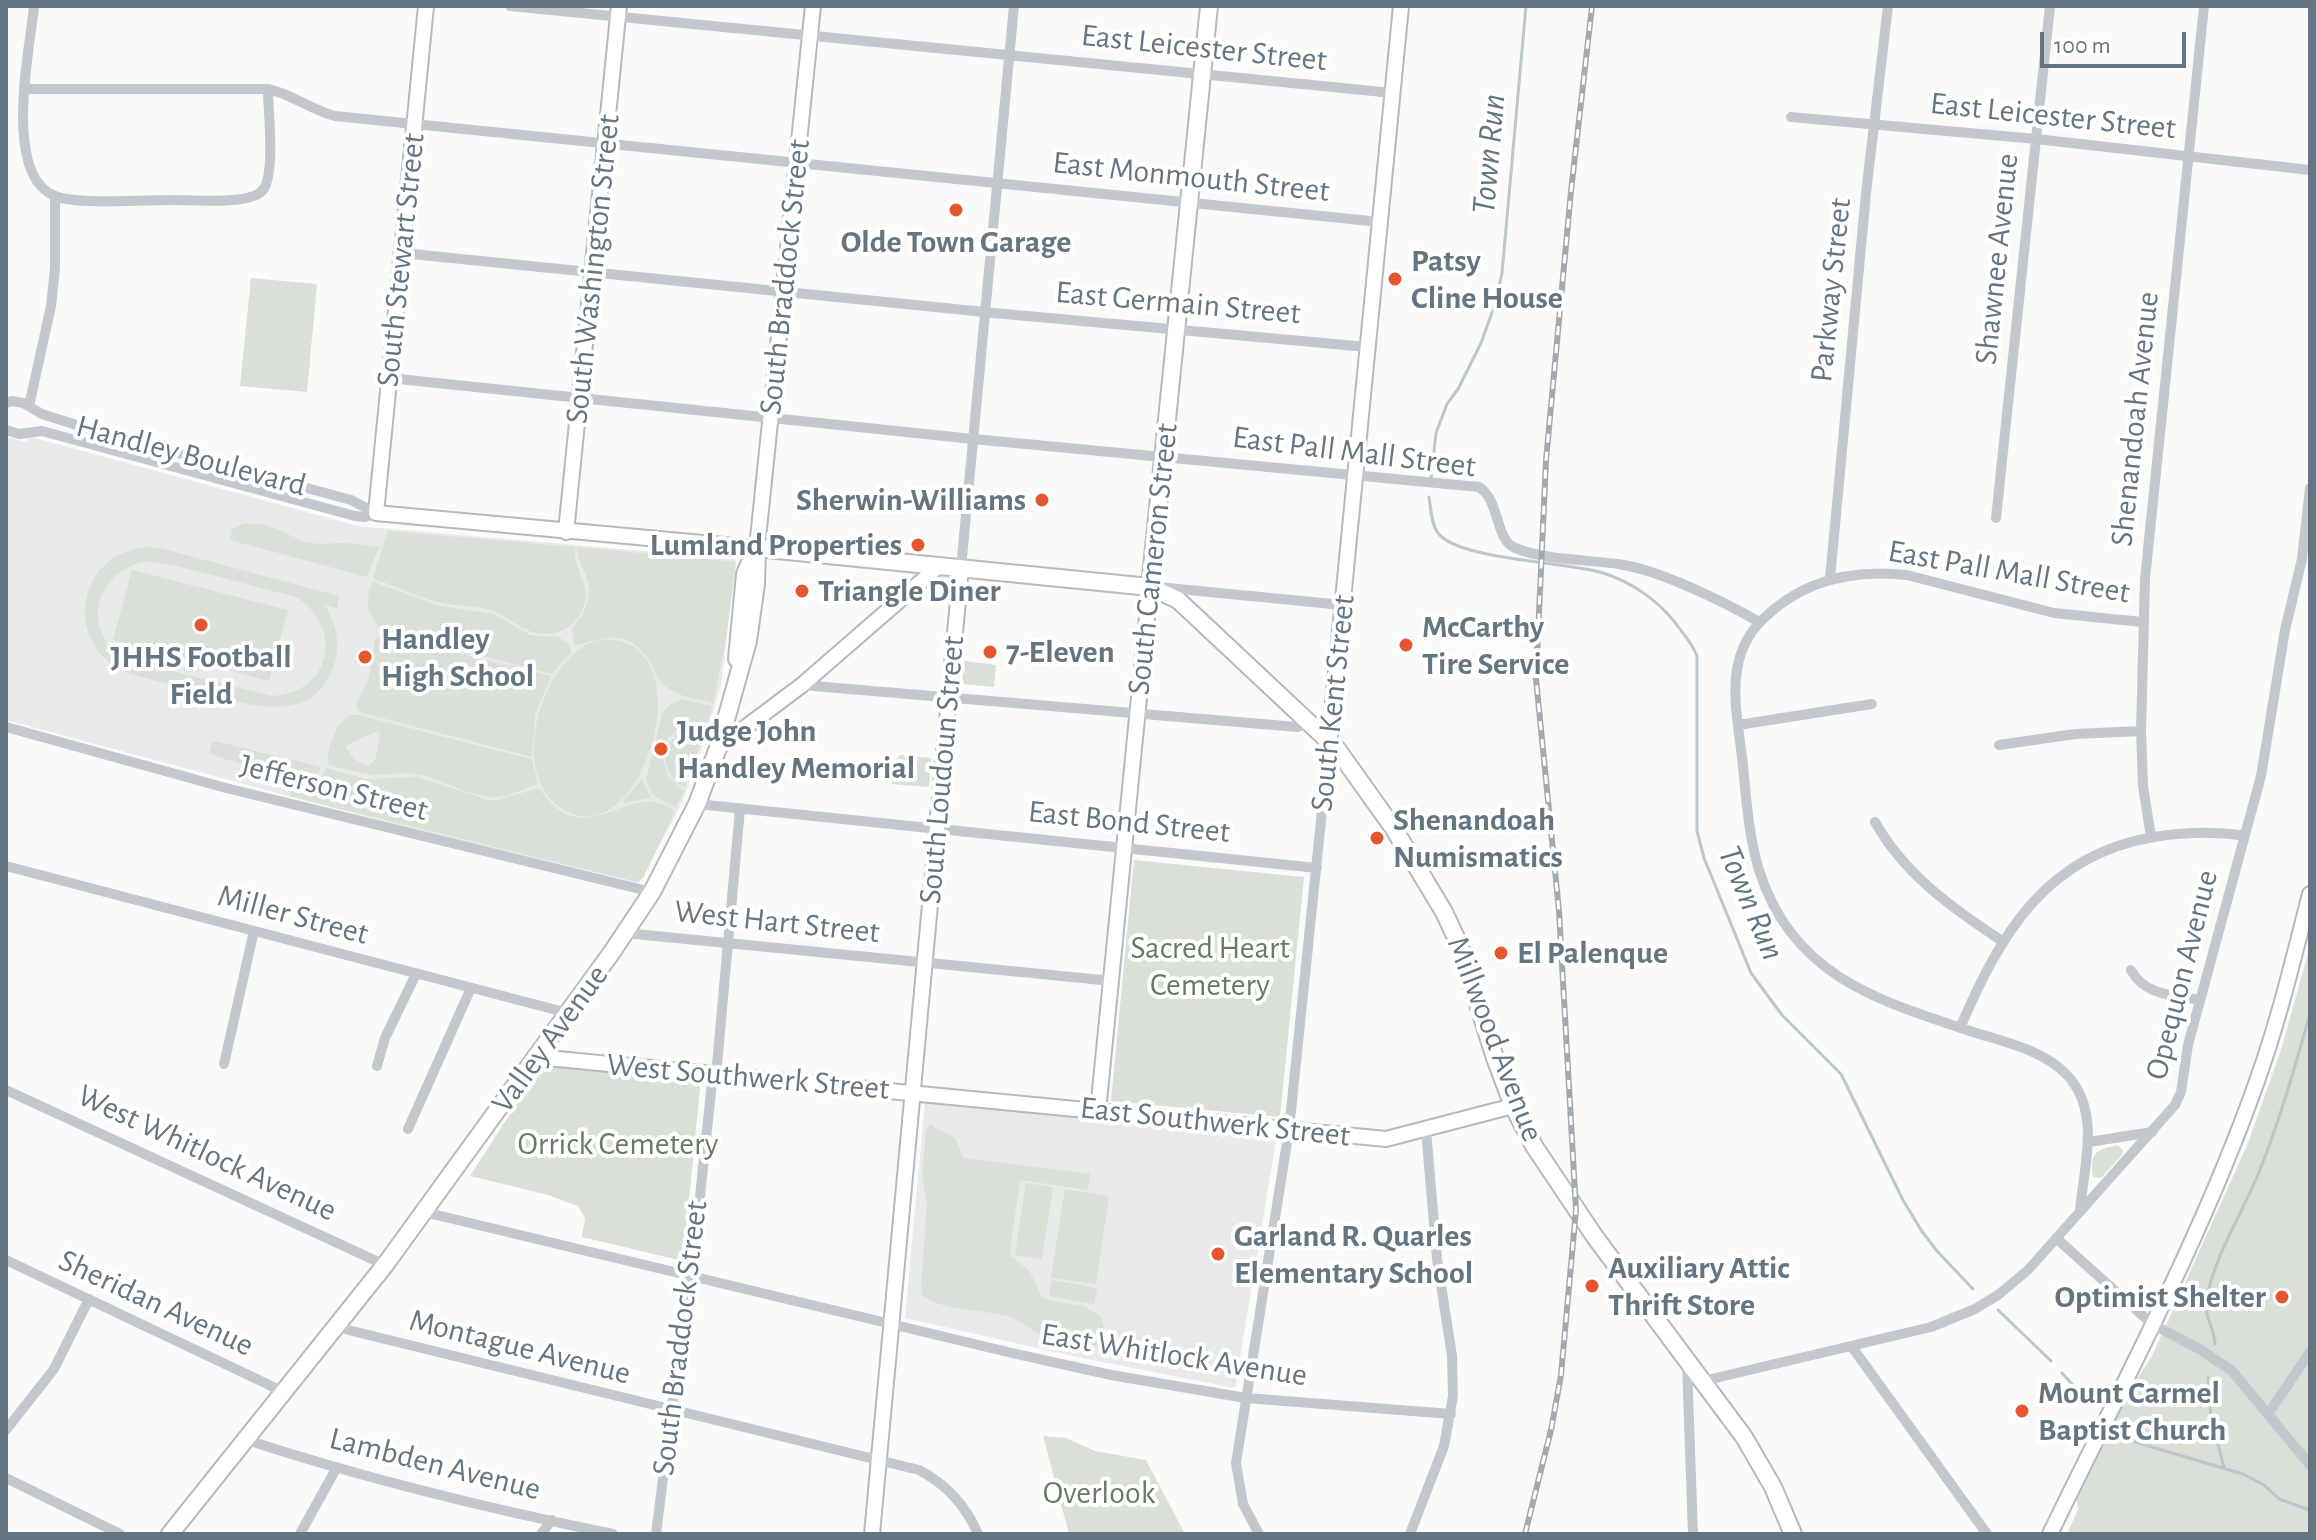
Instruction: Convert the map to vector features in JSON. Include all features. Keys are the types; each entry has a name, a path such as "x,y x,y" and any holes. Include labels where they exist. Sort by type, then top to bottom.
{"main road":[{"name":"South Cameron Street","path":"1150,587 1209,6"},
{"path":"757,548 1150,587"},
{"name":"South Braddock Street","path":"718,748 737,684 752,616 757,548"},
{"name":"Millwood Avenue","path":"1150,587 1178,600 1337,749 1394,829 1444,912 1463,953 1495,1058 1513,1106 1534,1146 1562,1190 1757,1457 1793,1534"},
{"name":"Valley Avenue","path":"170,1534 385,1265 625,933 652,892 697,804 718,748"}],"street":[{"path":"26,89 268,89 269,174 264,190 244,199 73,200 55,196 38,182 27,162 24,134 26,89 34,6"},
{"name":"South Stewart Street","path":"376,513 426,6"},
{"name":"East Leicester Street","path":"510,6 619,11 810,35 1393,93"},
{"name":"South Braddock Street","path":"757,548 813,6"},
{"name":"South Loudoun Street","path":"872,1534 1014,6"},
{"name":"South Kent Street","path":"1259,1534 1243,1504 1237,1479 1237,1451 1289,1130 1401,6"},
{"name":"Parkway Street","path":"1830,579 1888,6"},
{"name":"Shawnee Avenue","path":"1996,518 2050,6"},
{"name":"Shenandoah Avenue","path":"2151,837 2143,786 2142,622 2204,6"},
{"name":"South Washington Street","path":"566,532 619,11"},
{"name":"East Monmouth Street","path":"268,89 335,116 1380,222"},
{"name":"East Leicester Street","path":"1791,117 2036,139 2310,170"},
{"path":"29,406 51,306 55,196"},
{"name":"East Germain Street","path":"402,253 1367,347"},
{"name":"East Pall Mall Street","path":"389,378 973,439 1479,487 1490,496 1505,539 1511,546 1541,554 1628,566 1698,591 1759,622 1788,599 1830,579 1868,573 1907,575 2054,613 2142,622"},
{"name":"Handley Boulevard","path":"6,403 17,401 42,414 355,502 376,513 757,548"},
{"name":"Handley Boulevard","path":"6,430 19,434 42,431 355,516 365,517 376,513"},
{"path":"151,461 155,447"},
{"path":"256,490 259,476"},
{"name":"Opequon Avenue","path":"1703,1381 1931,1327 1975,1309 2012,1285 2175,1105 2181,1092 2188,1045 2267,748 2280,657 2302,559 2310,488"},
{"path":"718,748 802,685 939,566"},
{"path":"1150,587 1343,605"},
{"name":"South Cameron Street","path":"1098,1111 1150,587"},
{"path":"1759,622 1744,644 1736,666 1734,691 1754,847 1759,869 1777,912 1814,959 1851,986 1890,1004 2036,1053 2067,1075 2085,1110 2089,1142 2080,1210"},
{"path":"802,685 1297,727 1308,723"},
{"path":"1738,725 1872,704"},
{"name":"Jefferson Street","path":"6,727 241,792 652,892"},
{"path":"1999,745 2075,734 2141,731"},
{"name":"East Bond Street","path":"697,804 1317,868"},
{"name":"South Braddock Street","path":"656,1534 691,1275 713,1073 717,1065 740,809"},
{"path":"1875,822 1893,851 1917,878 2002,941"},
{"path":"1960,1028 2002,941 2032,902 2062,875 2098,852 2151,837 2198,832 2245,836"},
{"name":"Miller Street","path":"6,866 568,1013"},
{"path":"2050,1534 2214,1188 2258,1079 2310,894"},
{"path":"224,1064 254,931"},
{"name":"West Hart Street","path":"625,933 1112,981"},
{"path":"2131,970 2148,989 2200,1000"},
{"path":"377,1066 385,1038 416,974"},
{"path":"408,1129 471,988"},
{"name":"West Southwerk Street","path":"537,1057 912,1092"},
{"name":"West Whitlock Avenue","path":"6,1090 385,1265"},
{"name":"East Southwerk Street","path":"912,1092 1386,1139 1513,1106"},
{"path":"1410,1534 1444,1446 1451,1414 1452,1356 1437,1259 1426,1130"},
{"path":"2089,1142 2152,1132"},
{"path":"424,1212 892,1323"},
{"path":"2056,1238 2152,1324 2225,1366 2247,1387 2310,1465"},
{"name":"Sheridan Avenue","path":"6,1260 284,1392"},
{"path":"8,1425 54,1369 89,1299"},
{"name":"East Whitlock Avenue","path":"892,1323 1081,1368 1246,1398 1451,1414"},
{"name":"Montague Avenue","path":"336,1327 919,1470 943,1485 966,1512 978,1534"},
{"path":"1852,1347 1987,1534"},
{"path":"2268,1414 2310,1352"},
{"path":"1687,1361 1693,1534"},
{"name":"Lambden Avenue","path":"247,1440 337,1467 613,1534"},
{"path":"300,1534 337,1467"},
{"path":"6,1478 120,1534"},
{"path":"541,1534 552,1520"}],"shaded area":[{"name":"Handley High School","path":"6,437 25,442 31,438 39,439 358,526 736,559 721,685 702,749 681,805 639,883 408,828 6,720"},
{"path":"925,1102 1277,1135 1235,1388 1077,1357 905,1318"}],"green space":[{"path":"251,278 317,284 307,392 240,386"},
{"path":"244,523 267,525 303,541 318,544 379,547 367,577 230,540 232,529"},
{"path":"388,531 575,547 576,562 585,589 584,605 568,627 552,634 543,634 525,629 493,611 433,601 375,580 373,577"},
{"path":"147,547 160,548 339,596 337,608 325,605 333,620 337,645 332,670 322,687 294,705 260,706 130,674 108,662 94,644 86,624 86,603 92,583 104,566 123,553","holes":["146,561 296,597 311,610 321,625 325,641 324,657 318,672 308,684 292,692 272,696 132,661 115,651 104,637 99,622 98,606 103,591 113,578 127,568"]},
{"path":"577,547 736,562 725,645 713,703 670,690 640,649 623,639 605,638 575,646 572,629 585,610 589,596 588,581"},
{"name":"JHHS Football Field","path":"132,570 288,610 269,681 113,640"},
{"path":"373,582 440,606 494,614 530,635 559,637 572,652 552,674 383,630 370,614 369,595"},
{"path":"382,634 551,676 535,715 532,757 359,712 356,705 369,678 375,640"},
{"path":"598,640 633,646 652,670 658,705 652,743 637,779 615,806 588,817 557,805 543,787 535,765 534,740 548,689 562,667 578,650"},
{"path":"964,661 996,665 994,687 962,684"},
{"path":"682,699 712,706 707,726 692,725 680,729 669,736 661,748 667,775 684,791 676,808 653,795 646,780 662,714 669,705"},
{"path":"350,715 532,759 538,784 506,796 489,797 427,776 408,773 371,775 328,765 333,738","holes":["377,731 380,733 376,758 368,767 354,759 345,746"]},
{"path":"688,728 706,728 685,787 670,774 666,757 672,740"},
{"path":"215,741 280,757 278,782 209,753"},
{"path":"900,755 931,758 929,787 892,784 894,762"},
{"path":"291,759 321,767 315,780 303,786 287,785"},
{"path":"326,768 366,779 417,777 488,800 539,788 557,808 574,817 591,817 642,802 658,803 675,812 643,878 637,882 289,796 292,789 313,785"},
{"path":"642,779 651,798 623,803 623,801"},
{"name":"Sacred Heart Cemetery","path":"1134,860 1304,877 1280,1117 1111,1101"},
{"path":"2310,946 2310,1534 2067,1534 2078,1510 2076,1496 2123,1400 2152,1356 2248,1143 2282,1047"},
{"name":"Orrick Cemetery","path":"543,1063 701,1078 683,1261 582,1237 585,1218 578,1206 548,1195 470,1176"},
{"path":"930,1125 955,1138 963,1158 1090,1174 1088,1190 1020,1180 1010,1250 1011,1256 1030,1272 1042,1297 1084,1306 1101,1317 1105,1332 1092,1352 1084,1351 1083,1335 1060,1342 1051,1340 1010,1317 952,1307 923,1296 927,1203 922,1175 926,1131"},
{"path":"2117,1145 2123,1150 2122,1155 2101,1178 2093,1177 2092,1163 2096,1154"},
{"path":"1026,1183 1053,1187 1042,1259 1015,1255"},
{"path":"1065,1189 1109,1196 1096,1284 1051,1278"},
{"path":"1052,1280 1097,1288 1094,1304 1049,1296"},
{"name":"Overlook","path":"1043,1436 1066,1438 1095,1451 1146,1460 1185,1534 1069,1534"}],"waterway":[{"name":"Town Run","path":"1431,478 1436,433 1447,404 1481,343 1502,273 1526,6"},
{"name":"Town Run","path":"1429,497 1436,529 1449,542 1490,555 1587,569 1614,577 1653,600 1670,616 1690,643 1697,656 1697,831 1704,858 1751,973 1782,1015 1841,1074 1921,1230 1973,1289"},
{"path":"2215,1344 2206,1307 2210,1285 2265,1157 2310,1014"},
{"name":"Town Run","path":"1998,1310 2051,1361"},
{"name":"Town Run","path":"2062,1373 2091,1405"},
{"path":"2208,1377 2211,1419 2224,1467"},
{"name":"Town Run","path":"2120,1433 2135,1442 2243,1474 2264,1485 2279,1499 2310,1510"}],"railway":[{"path":"1525,1534 1561,1375 1576,1210 1559,911 1536,679 1546,460 1592,6"}],"place":[{"name":"Olde Town Garage","path":"956,210"},
{"name":"Patsy Cline House","path":"1395,279"},
{"name":"Sherwin-Williams","path":"1042,500"},
{"name":"Lumland Properties","path":"918,545"},
{"name":"Triangle Diner","path":"802,591"},
{"name":"JHHS Football Field","path":"201,625"},
{"name":"McCarthy Tire Service","path":"1406,645"},
{"name":"7-Eleven","path":"990,652"},
{"name":"Handley High School","path":"365,657"},
{"name":"Judge John Handley Memorial","path":"661,749"},
{"name":"Shenandoah Numismatics","path":"1377,838"},
{"name":"El Palenque","path":"1501,953"},
{"name":"Garland R. Quarles Elementary School","path":"1218,1254"},
{"name":"Auxiliary Attic Thrift Store","path":"1592,1286"},
{"name":"Optimist Shelter","path":"2282,1297"},
{"name":"Mount Carmel Baptist Church","path":"2022,1411"}]}
